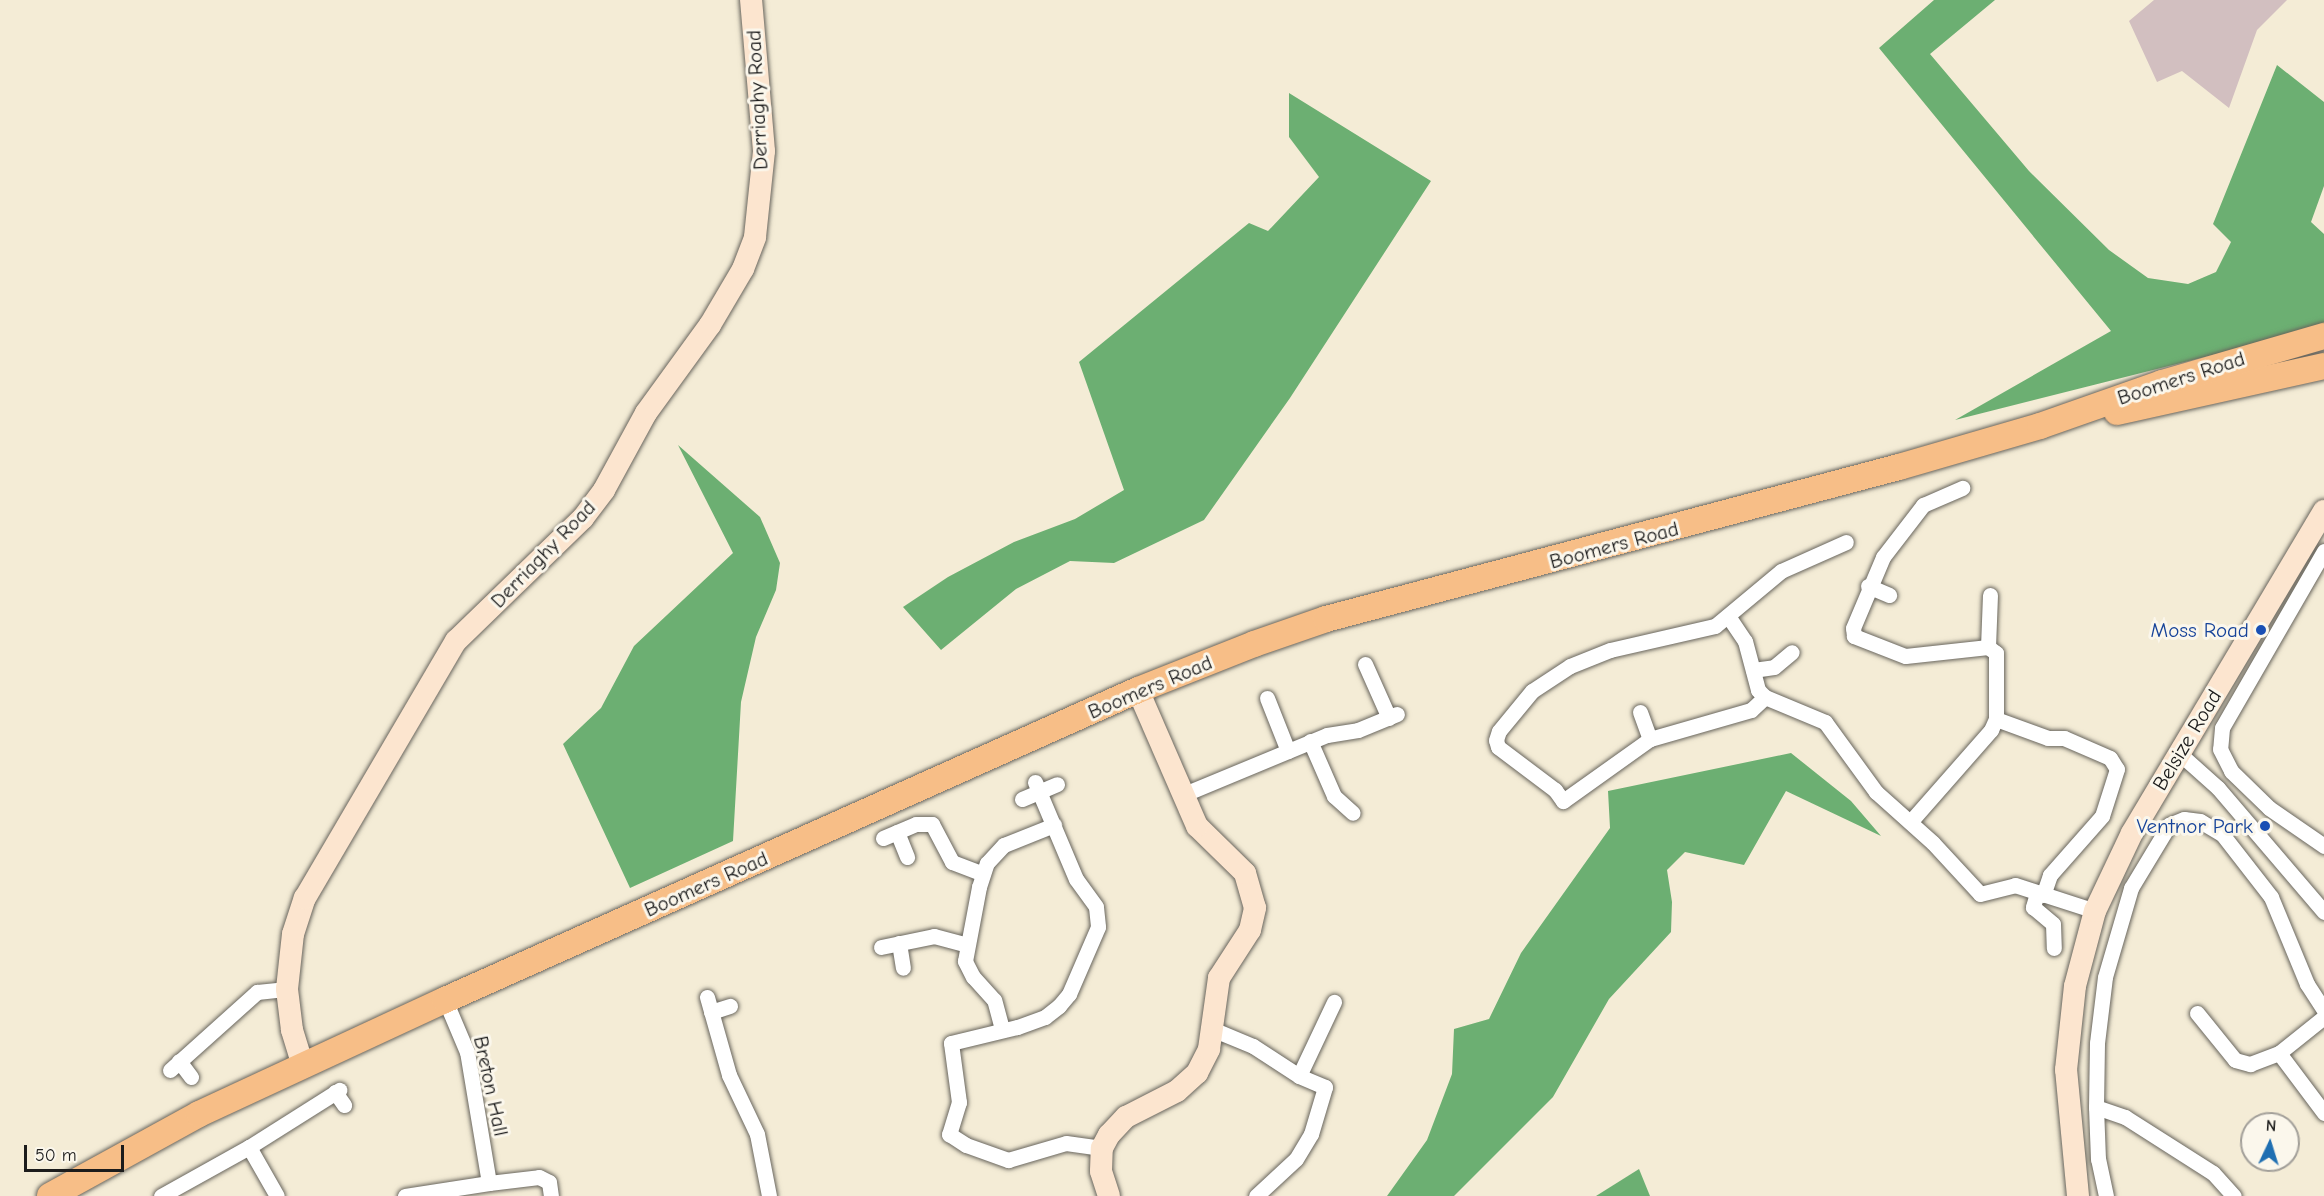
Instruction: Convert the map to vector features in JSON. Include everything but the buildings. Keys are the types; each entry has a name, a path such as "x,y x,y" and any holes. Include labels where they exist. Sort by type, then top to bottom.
{"main road":[{"name":"Boomers Road","path":"303,1066 445,1000 1138,690 1326,619 1772,504 2040,426 2213,368 2324,336"},
{"path":"2213,368 2255,365 2324,351"},
{"name":"Boomers Road","path":"2040,426 2173,402 2324,366"},
{"path":"50,1196 199,1114 303,1066"}],"street":[{"name":"Derriaghy Road","path":"303,1066 292,1030 287,989 293,934 305,898 456,641 597,499 646,413 710,325 743,269 755,237 764,151 751,0"},
{"path":"1911,821 1991,730 1996,719 1996,653 1988,647 1905,656 1854,636 1853,628 1868,586 1883,557 1923,505 1962,489"},
{"name":"Belsize Road","path":"2078,1196 2066,1070 2075,986 2095,912 2132,833 2324,511"},
{"path":"1765,698 1751,710 1650,739 1563,801 1555,790 1498,747 1499,730 1532,691 1570,666 1610,650 1714,626 1728,616 1761,584 1781,571 1846,542"},
{"path":"2324,550 2222,728 2220,740 2222,759 2231,771 2270,808 2324,846"},
{"path":"1868,586 1889,595"},
{"path":"1988,647 1990,594"},
{"path":"1728,616 1745,641 1752,670 1765,698 1825,722 1876,792 1911,821 1980,894 2015,885 2095,912"},
{"path":"1752,670 1774,667 1792,652"},
{"path":"1182,795 1310,741 1393,716 1367,684 1365,664"},
{"path":"1109,1196 1101,1171 1102,1148 1125,1117 1177,1091 1197,1073 1209,1049 1219,978 1250,930 1254,896 1245,873 1204,835 1182,795 1138,690"},
{"path":"1267,698 1288,751"},
{"path":"1640,711 1650,739"},
{"path":"1996,719 2048,738 2064,738 2110,758 2117,770 2102,816 2050,875 2033,907 2053,924 2054,948"},
{"path":"1310,741 1334,796 1353,813"},
{"path":"2180,754 2218,788 2324,912"},
{"path":"1022,799 1037,787 1057,784"},
{"path":"1037,787 1076,879 1096,907 1098,927 1069,994 1046,1017 951,1043 960,1086 960,1102 949,1129 952,1137 1008,1160 1066,1143 1102,1148"},
{"path":"2106,1196 2098,1159 2096,1107 2097,1043 2105,977 2120,916 2159,838 2176,822 2200,821 2222,834 2271,897 2307,984 2324,1010"},
{"path":"907,857 890,835 916,824 932,824 952,862 983,874"},
{"path":"1002,1029 994,1000 974,977 965,961 983,874 987,863 1004,845 1054,825"},
{"path":"881,947 942,936 967,945"},
{"path":"899,943 903,968"},
{"path":"192,1077 175,1065 257,992 287,989"},
{"name":"Breton Hall","path":"445,1000 467,1052 489,1183"},
{"path":"1299,1076 1334,1002"},
{"path":"730,1006 709,1005 729,1075 757,1134 769,1196"},
{"path":"2197,1013 2235,1060 2250,1064 2279,1053 2324,1017"},
{"path":"1212,1029 1253,1046 1299,1076 1325,1088 1311,1134 1296,1160 1256,1196"},
{"path":"2279,1053 2324,1113"},
{"path":"161,1196 339,1096"},
{"path":"2096,1107 2125,1117 2213,1173 2234,1196"},
{"path":"249,1148 277,1196"},
{"path":"405,1196 539,1177 549,1182 551,1196"}],"shaded area":[{"path":"2154,0 2287,0 2257,30 2229,108 2182,71 2157,82 2129,21"}],"green space":[{"path":"1934,0 1995,0 1930,54 2029,171 2109,250 2148,278 2188,284 2216,272 2231,242 2213,224 2277,65 2324,102 2324,186 2311,222 2324,234 2324,327 1955,420 2111,331 1879,48"},
{"path":"1289,93 1431,181 1290,398 1204,520 1114,563 1070,561 1016,589 941,650 903,607 948,577 1014,542 1075,519 1124,490 1079,362 1249,223 1268,231 1319,177 1289,137"},
{"path":"678,445 760,517 780,563 776,590 756,637 741,702 733,841 630,888 563,744 601,708 634,646 733,553"},
{"path":"1791,753 1851,801 1881,836 1786,791 1744,865 1685,852 1667,870 1672,902 1671,932 1609,999 1553,1097 1454,1196 1387,1196 1427,1140 1452,1074 1454,1029 1489,1019 1521,953 1610,828 1608,791"},
{"path":"1639,1169 1650,1196 1596,1196"}],"place":[{"name":"Moss Road","path":"2261,630"},
{"name":"Ventnor Park","path":"2265,826"}]}
